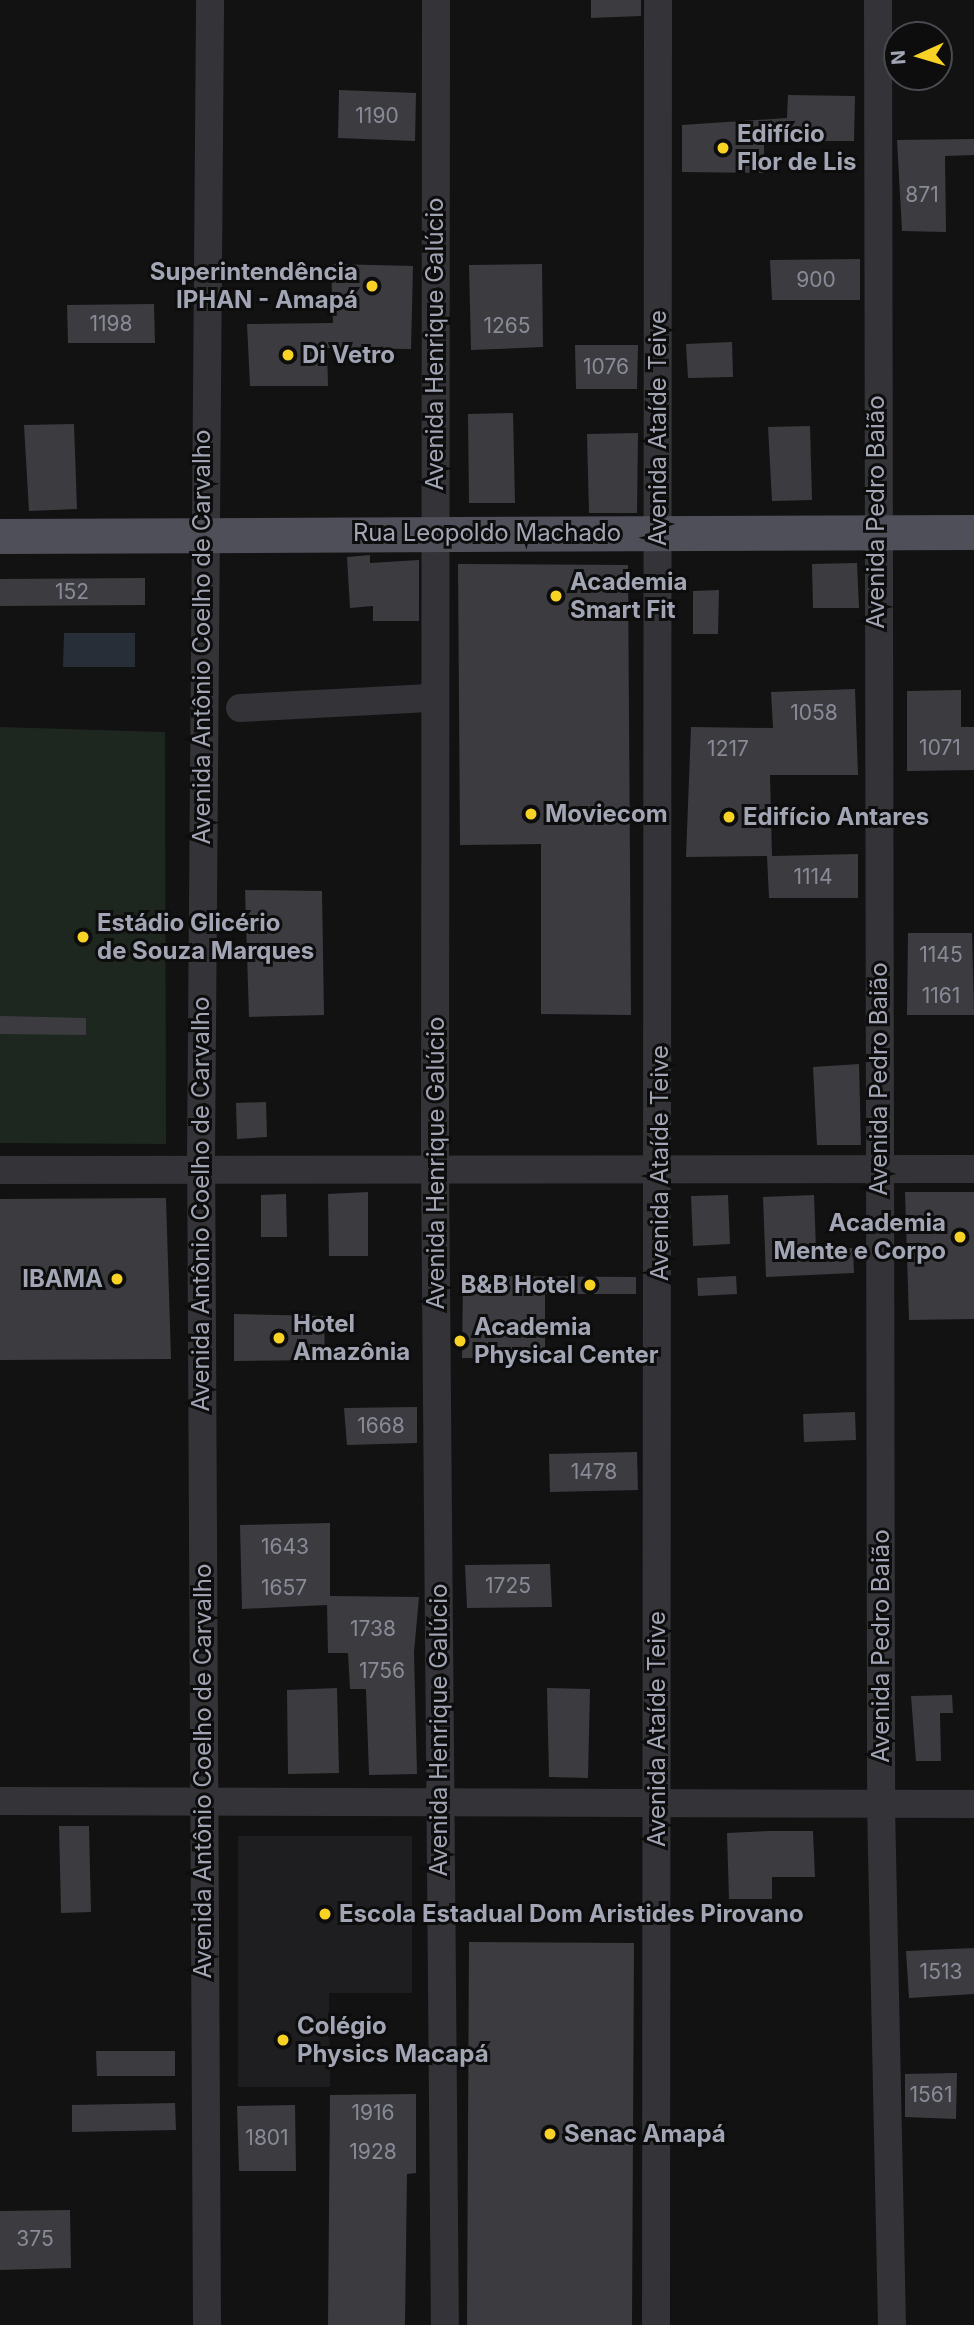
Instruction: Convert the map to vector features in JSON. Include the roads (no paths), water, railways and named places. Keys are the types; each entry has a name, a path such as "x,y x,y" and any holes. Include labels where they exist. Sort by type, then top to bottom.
{"main road":[{"name":"Rua Leopoldo Machado","path":"0,536 974,532"}],"street":[{"name":"Avenida Antônio Coelho de Carvalho","path":"207,2325 202,1801 201,1170 202,535 210,0"},
{"name":"Avenida Henrique Galúcio","path":"436,0 435,1167 445,2325"},
{"name":"Avenida Ataíde Teive","path":"656,2325 656,1801 661,1168 658,0"},
{"name":"Avenida Pedro Baião","path":"878,0 875,531 881,1805 892,2325"},
{"path":"240,708 434,698"},
{"path":"0,1170 435,1167 974,1169"},
{"path":"0,1801 439,1799 974,1804"}],"place":[{"name":"Edifício Flor de Lis","path":"723,148"},
{"name":"Superintendência IPHAN - Amapá","path":"372,286"},
{"name":"Di Vetro","path":"288,355"},
{"name":"Academia Smart Fit","path":"556,596"},
{"name":"Moviecom","path":"531,814"},
{"name":"Edifício Antares","path":"729,817"},
{"name":"Estádio Glicério de Souza Marques","path":"83,937"},
{"name":"Academia Mente e Corpo","path":"960,1237"},
{"name":"IBAMA","path":"117,1279"},
{"name":"B&B Hotel","path":"590,1285"},
{"name":"Hotel Amazônia","path":"279,1338"},
{"name":"Academia Physical Center","path":"460,1341"},
{"name":"Escola Estadual Dom Aristides Pirovano","path":"325,1914"},
{"name":"Colégio Physics Macapá","path":"283,2040"},
{"name":"Senac Amapá","path":"550,2134"}]}
